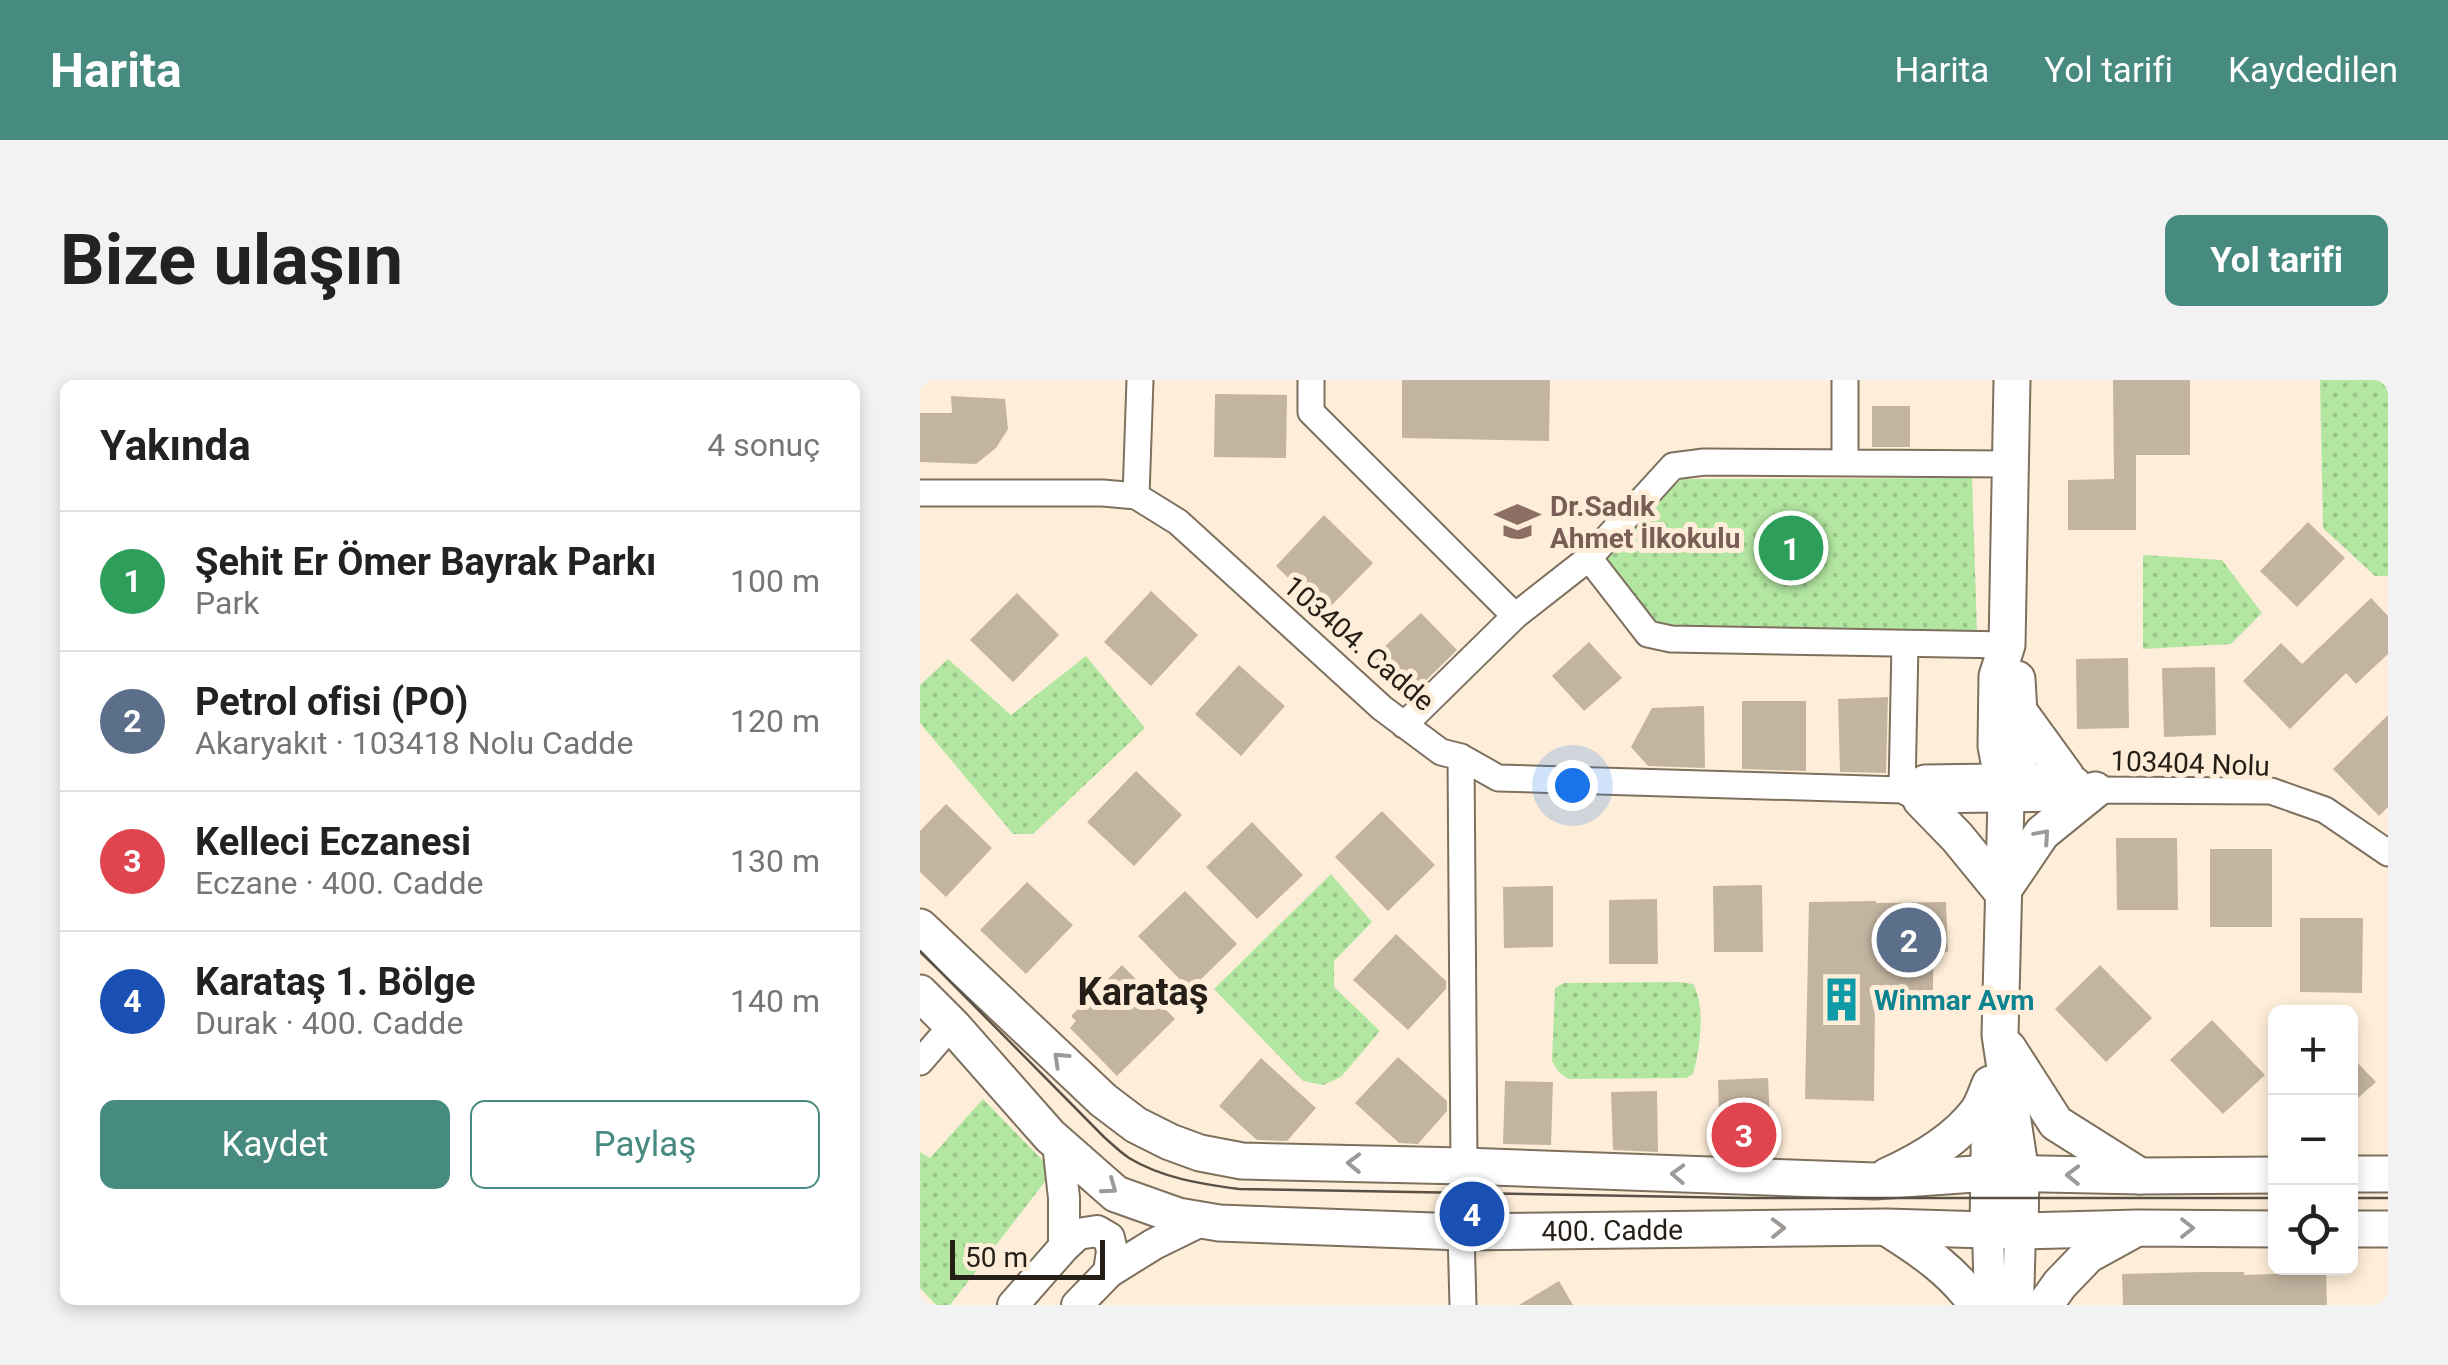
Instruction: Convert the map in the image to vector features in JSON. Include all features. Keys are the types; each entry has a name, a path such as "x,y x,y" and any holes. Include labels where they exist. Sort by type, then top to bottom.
{"main road":[{"path":"2007,785 1996,746 1996,676 2007,645 2012,380"},
{"path":"2004,1230 2002,892 2007,785 2021,748 2017,674 2007,645"},
{"path":"2002,892 2080,783 2020,714"},
{"path":"1911,795 1956,838 2002,892"},
{"name":"400. Cadde","path":"920,928 1103,1100 1136,1125 1200,1153 1242,1161 1875,1181 2005,1174 2268,1175"},
{"name":"400. Cadde","path":"920,993 1058,1142 1116,1194 1178,1216 1235,1224 1461,1232 1886,1227 2268,1229"},
{"path":"1875,1181 1925,1156 1978,1111 1990,1083 2000,1035"},
{"path":"2000,1035 2056,1123 2141,1176"},
{"path":"1990,1083 2005,1174"},
{"path":"2358,1174 2388,1174"},
{"path":"1886,1227 1956,1276 1977,1305"},
{"path":"2045,1305 2088,1255 2138,1228"},
{"path":"2358,1229 2388,1229"}],"street":[{"path":"1136,496 1140,380"},
{"path":"1311,380 1311,412 1515,616"},
{"path":"1844,380 1845,463"},
{"path":"1404,725 1515,616 1590,558 1672,466 1704,462 2010,464"},
{"name":"103404. Cadde","path":"920,492 1136,496 1178,522 1382,708 1440,752 1461,757 1498,778 1911,795 2007,785 2061,798 2080,783"},
{"path":"1590,558 1648,634 1671,639 2007,645"},
{"path":"1905,644 1911,795"},
{"path":"1461,757 1464,1166"},
{"name":"103404 Nolu","path":"2080,783 2271,791 2325,810 2388,853"},
{"path":"920,1062 952,1025"},
{"path":"1058,1142 1064,1247"},
{"path":"1077,1305 1108,1272 1203,1220"},
{"path":"1990,1305 2004,1230"},
{"path":"2004,1230 2018,1305"},
{"path":"1013,1305 1078,1234 1097,1231 1110,1238 1108,1272"},
{"path":"1461,1232 1463,1305"}],"green space":[{"path":"2320,380 2388,380 2388,576 2375,576 2323,528"},
{"path":"1972,478 1977,631 1661,628 1623,585 1604,555 1613,541 1682,479"},
{"path":"2143,555 2222,560 2262,613 2231,644 2143,649"},
{"path":"1086,656 1145,728 1033,834 1013,834 920,723 920,685 948,659 1011,715"},
{"path":"1331,874 1372,922 1334,961 1334,987 1380,1031 1341,1077 1323,1085 1303,1081 1214,989"},
{"path":"1564,983 1693,984 1701,1015 1693,1074 1686,1078 1568,1079 1558,1071 1552,1061 1555,988"},
{"path":"983,1099 1053,1171 950,1305 936,1305 920,1288 920,1152 930,1158"}],"building":[{"path":"1402,380 1550,380 1549,441 1402,438"},
{"path":"2113,380 2190,380 2190,455 2136,455 2136,530 2068,530 2068,480 2114,479"},
{"path":"1215,394 1287,395 1286,458 1214,457"},
{"path":"951,396 1005,399 1008,429 996,448 976,464 920,462 920,413 952,413"},
{"path":"1872,406 1910,406 1910,447 1872,447"},
{"path":"1324,515 1373,563 1324,613 1276,566"},
{"path":"2308,522 2345,558 2297,607 2260,571"},
{"path":"1151,591 1198,635 1151,686 1104,642"},
{"path":"1017,593 1059,635 1013,682 970,640"},
{"path":"2371,598 2388,616 2388,654 2356,684 2346,673 2290,729 2243,681 2281,643 2302,664"},
{"path":"1421,613 1457,650 1407,699 1370,660"},
{"path":"1589,642 1622,678 1584,711 1552,676"},
{"path":"2128,658 2129,728 2077,729 2076,659"},
{"path":"1239,665 1285,706 1241,756 1195,714"},
{"path":"2215,667 2216,735 2164,737 2162,668"},
{"path":"1888,697 1886,773 1840,772 1838,699"},
{"path":"1742,701 1806,701 1806,771 1742,769"},
{"path":"1704,706 1705,768 1648,766 1631,747 1652,708"},
{"path":"2388,715 2388,807 2379,816 2333,769"},
{"path":"1136,771 1182,815 1134,866 1087,822"},
{"path":"946,804 992,848 946,897 920,872 920,831"},
{"path":"1382,811 1435,865 1388,911 1335,857"},
{"path":"1252,822 1303,875 1257,919 1206,867"},
{"path":"2116,838 2177,838 2178,910 2117,910"},
{"path":"2210,849 2272,849 2272,927 2210,927"},
{"path":"1027,882 1073,925 1026,974 980,930"},
{"path":"1762,885 1763,952 1714,952 1713,886"},
{"path":"1553,886 1553,947 1504,948 1503,887"},
{"path":"1185,891 1237,944 1190,990 1138,936"},
{"path":"1657,899 1658,964 1609,964 1609,900"},
{"name":"Winmar Avm","path":"1809,902 1946,902 1948,952 1933,950 1933,1008 1875,1006 1874,1101 1805,1099"},
{"path":"2300,918 2363,918 2362,993 2300,992"},
{"path":"1396,934 1446,981 1446,989 1408,1030 1353,980"},
{"path":"1122,965 1175,1019 1117,1076 1070,1028 1076,1021 1071,1016"},
{"path":"2100,965 2152,1018 2106,1062 2055,1009"},
{"path":"2212,1020 2265,1075 2223,1114 2170,1060"},
{"path":"1398,1057 1447,1101 1447,1111 1418,1144 1399,1143 1355,1103"},
{"path":"1261,1058 1316,1108 1287,1141 1257,1140 1219,1106"},
{"path":"2358,1063 2376,1082 2358,1098"},
{"path":"1768,1078 1771,1143 1720,1145 1718,1080"},
{"path":"1505,1081 1553,1082 1551,1145 1503,1144"},
{"path":"1657,1091 1658,1152 1613,1150 1611,1092"},
{"path":"2122,1274 2326,1275 2327,1305 2123,1305"},
{"path":"1559,1281 1573,1305 1519,1305"}],"tram line":[{"path":"920,951 1122,1153 1155,1171 1210,1185 1239,1189 1744,1198 2268,1198"},
{"path":"2358,1198 2388,1198"}],"place":[{"name":"Dr.Sadık Ahmet İlkokulu","path":"1517,522"},
{"name":"Şehit Er Ömer Bayrak Parkı","path":"1791,548"},
{"name":"Petrol ofisi (PO)","path":"1909,940"},
{"name":"Winmar Avm","path":"1841,1000"},
{"name":"Kelleci Eczanesi","path":"1744,1135"},
{"name":"Karataş 1. Bölge","path":"1472,1214"}],"district":[{"name":"Karataş","path":"1143,992"}]}
